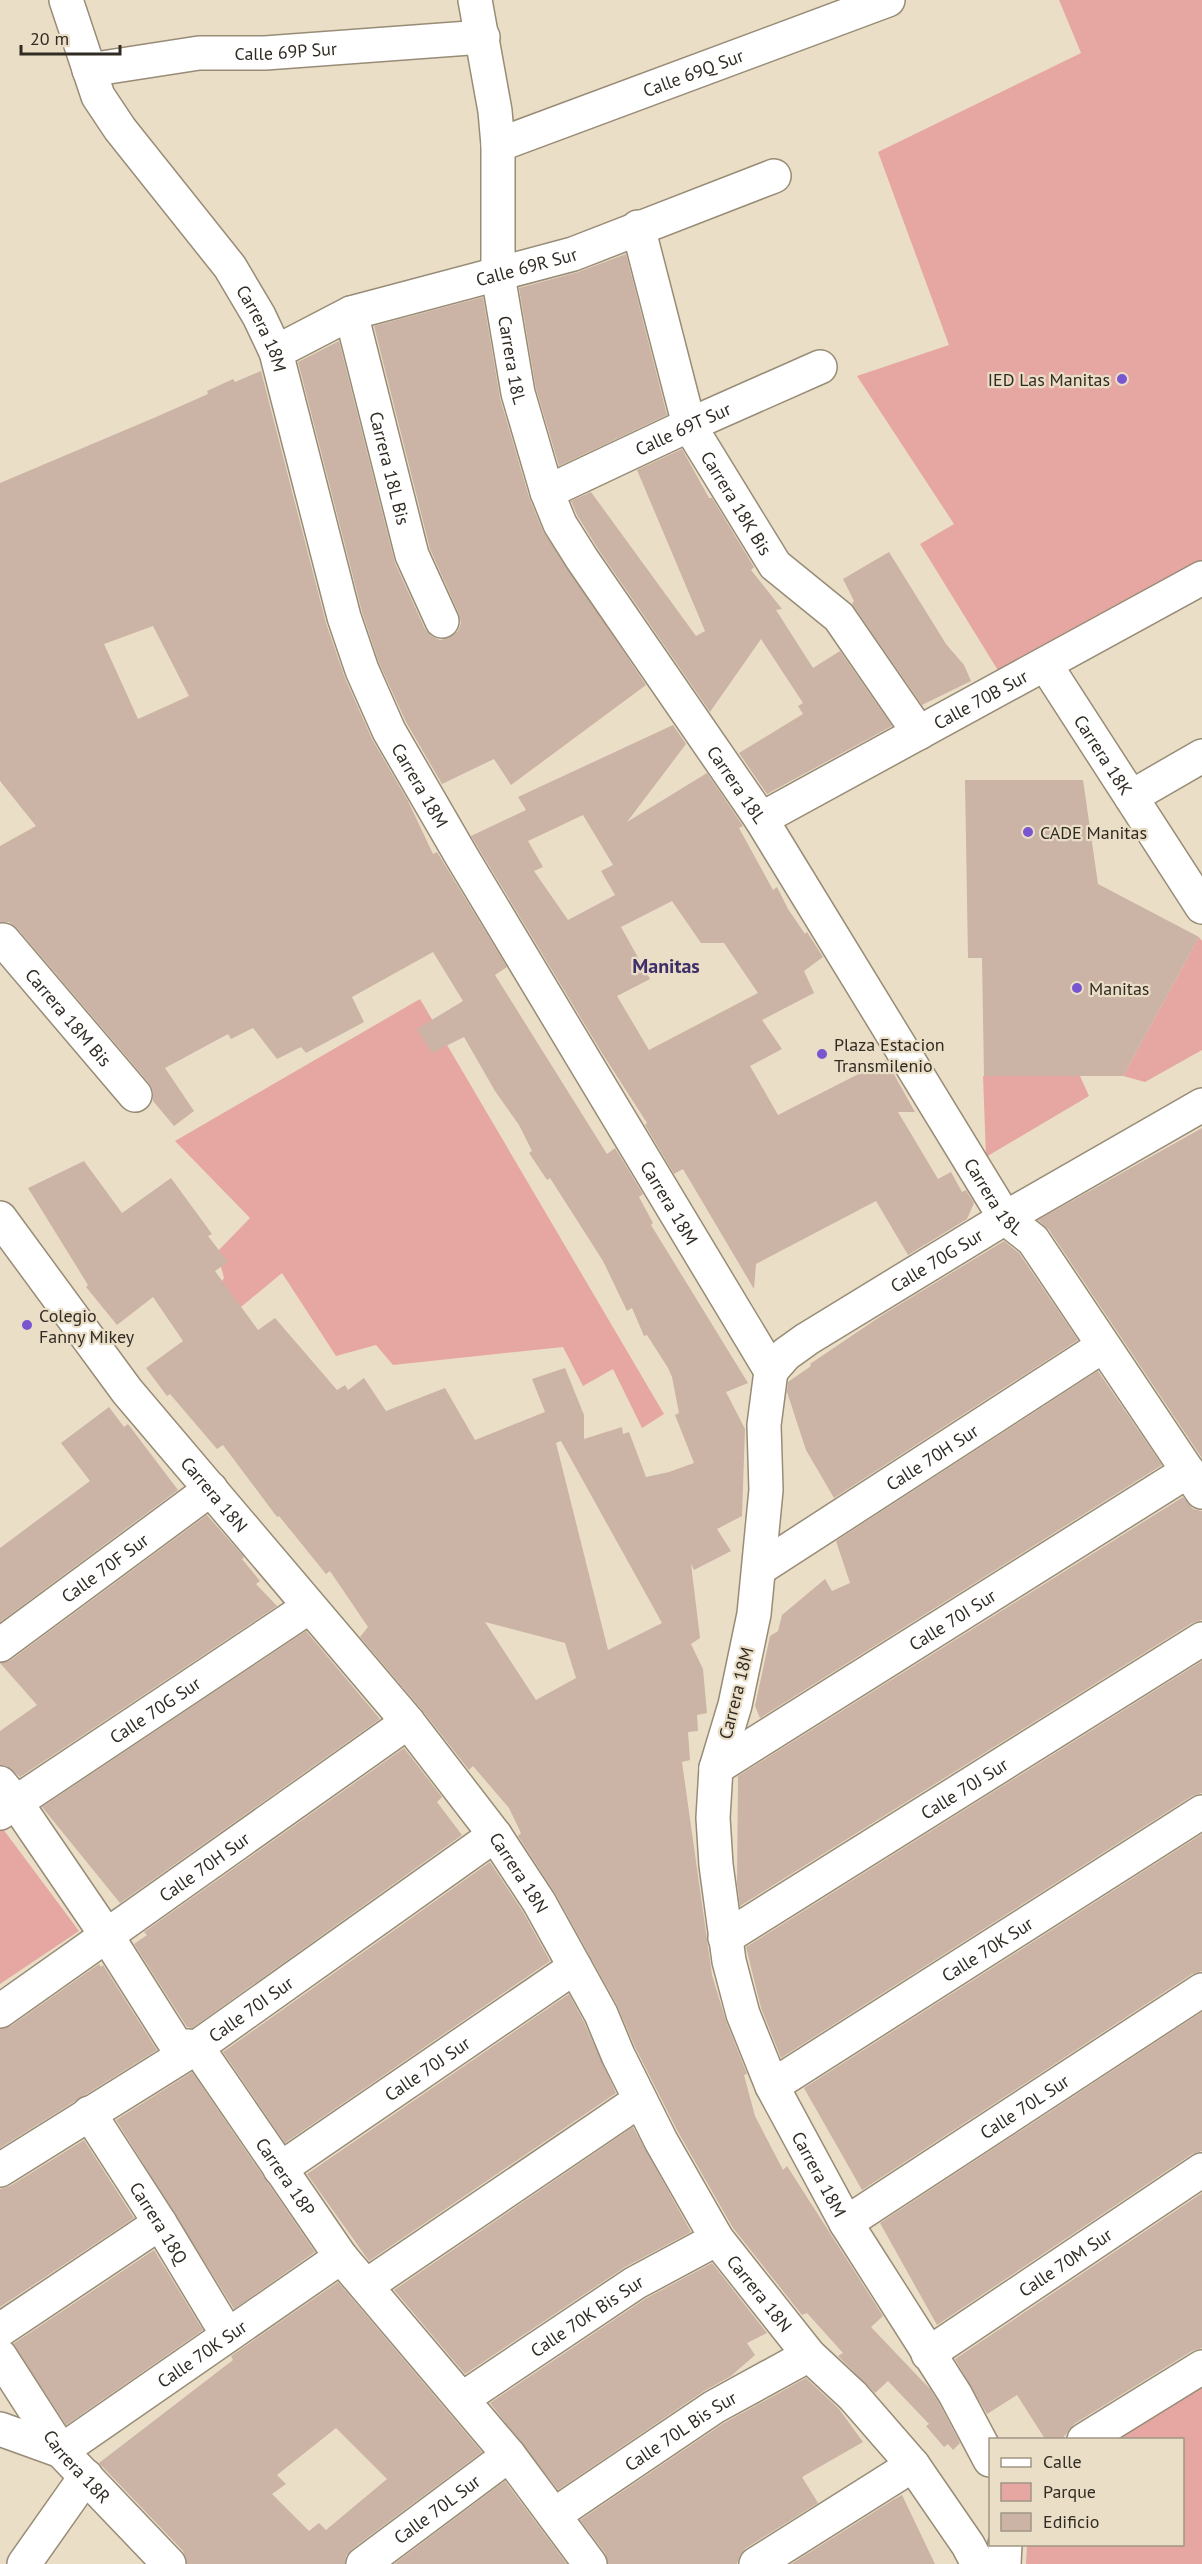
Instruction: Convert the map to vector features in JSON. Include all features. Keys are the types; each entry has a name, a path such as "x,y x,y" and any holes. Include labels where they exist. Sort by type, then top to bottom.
{"street":[{"name":"Carrera 18M","path":"66,0 98,96 120,129 230,267 259,316 276,352 344,617 362,670 389,731 462,857 771,1371 764,1425 766,1471 754,1614 745,1665 716,1768 714,1830 729,1961 743,2014 772,2086 846,2223 955,2394 989,2458"},
{"name":"Carrera 18L","path":"475,0 495,111 498,145 498,275 518,393 547,492 560,524 761,819 1005,1218 1033,1240 1195,1482"},
{"name":"Calle 69Q Sur","path":"498,145 888,0"},
{"name":"Calle 69P Sur","path":"89,70 199,53 265,53 483,37"},
{"name":"Calle 69R Sur","path":"276,352 351,313 573,254 774,176"},
{"name":"Carrera 18K Bis","path":"638,227 689,425 775,565 839,617 919,732"},
{"name":"Carrera 18L Bis","path":"351,313 412,555 442,621"},
{"name":"Calle 69T Sur","path":"547,492 689,425 820,367"},
{"name":"Calle 70B Sur","path":"761,819 1202,578"},
{"name":"Carrera 18K","path":"1045,664 1202,907"},
{"path":"1131,797 1202,756"},
{"name":"Carrera 18M Bis","path":"2,941 135,1095"},
{"name":"Calle 70G Sur","path":"771,1371 786,1354 807,1339 1005,1218 1202,1105"},
{"name":"Carrera 18N","path":"0,1218 127,1391 408,1722 495,1835 539,1902 601,2014 660,2141 717,2239 809,2355 854,2396 913,2466 968,2545 978,2564"},
{"name":"Calle 70H Sur","path":"759,1569 1103,1346"},
{"name":"Calle 70I Sur","path":"716,1768 1195,1482"},
{"name":"Calle 70F Sur","path":"0,1645 211,1489"},
{"name":"Calle 70G Sur","path":"5,1799 309,1607"},
{"name":"Calle 70J Sur","path":"725,1938 1202,1639"},
{"name":"Calle 70H Sur","path":"0,2011 408,1722"},
{"path":"5,1799 107,1936 176,2045 197,2047"},
{"name":"Calle 70K Sur","path":"772,2086 1202,1812"},
{"name":"Calle 70I Sur","path":"0,2170 197,2047 495,1835"},
{"name":"Calle 70J Sur","path":"280,2169 575,1967"},
{"name":"Calle 70L Sur","path":"846,2223 1202,1990"},
{"name":"Carrera 18P","path":"197,2047 341,2257 508,2455 590,2564"},
{"path":"366,2286 640,2100"},
{"name":"Carrera 18Q","path":"89,2114 160,2223 227,2334"},
{"name":"Calle 70M Sur","path":"928,2354 1202,2170"},
{"path":"0,2330 160,2223"},
{"name":"Calle 70K Bis Sur","path":"462,2399 634,2283 717,2239"},
{"name":"Calle 70K Sur","path":"61,2451 341,2257"},
{"name":"Calle 70L Bis Sur","path":"554,2515 714,2407 809,2355"},
{"name":"Carrera 18R","path":"0,2356 61,2451 169,2564"},
{"path":"1086,2438 1202,2367"},
{"path":"0,2428 61,2451"},
{"name":"Calle 70L Sur","path":"363,2564 508,2455"},
{"path":"756,2564 913,2466"},
{"path":"24,2564 86,2476"},
{"path":"1004,2564 1005,2546"}],"green space":[{"path":"1059,0 1202,0 1202,578 1007,685 920,544 954,524 857,376 949,345 878,152 1081,53"},
{"path":"1199,937 1202,941 1202,1050 1145,1082 1123,1076"},
{"path":"420,999 664,1414 642,1428 613,1369 583,1386 563,1347 393,1365 376,1345 336,1356 282,1273 224,1321 211,1298 224,1278 217,1252 250,1218 175,1141"},
{"path":"983,1076 1080,1076 1089,1096 986,1157"},
{"path":"0,1825 79,1931 0,1984"},
{"path":"1202,2379 1202,2564 1026,2564 1027,2546 1184,2546 1184,2438 1107,2438"}],"building":[{"path":"626,254 667,415 559,466 536,389 519,288 578,272"},
{"path":"483,297 500,398 529,497 543,531 646,685 511,785 494,759 442,784 406,722 379,663 362,612 298,362 339,341 395,563 425,629 431,636 440,640 449,638 458,631 461,623 459,614 430,549 374,326"},
{"path":"261,371 326,623 345,678 372,739 408,801 433,854 437,852 507,967 495,975 607,1154 615,1148 643,1194 639,1197 653,1223 651,1225 748,1383 726,1392 745,1429 742,1516 717,1529 731,1551 694,1570 691,1564 700,1638 691,1644 703,1669 707,1713 697,1715 698,1731 688,1732 690,1760 682,1762 712,1975 726,2021 747,2074 744,2075 755,2116 783,2170 787,2166 883,2316 871,2327 930,2389 939,2403 960,2443 953,2450 948,2444 944,2447 926,2426 929,2424 888,2381 875,2393 838,2356 843,2353 807,2313 802,2315 733,2228 678,2132 635,2047 617,2005 555,1893 518,1836 521,1833 509,1808 473,1766 469,1770 360,1637 368,1627 330,1571 326,1574 279,1516 277,1517 223,1445 217,1449 170,1394 167,1396 146,1368 183,1341 153,1297 117,1325 86,1287 88,1285 28,1188 84,1161 122,1213 171,1178 212,1234 208,1236 228,1262 215,1271 258,1330 275,1318 337,1390 345,1385 348,1390 364,1378 386,1411 445,1388 475,1440 545,1412 532,1379 565,1368 584,1415 584,1439 622,1427 623,1434 629,1432 646,1477 694,1463 675,1415 679,1413 668,1368 647,1335 644,1336 632,1308 627,1311 603,1261 550,1178 547,1180 529,1153 532,1151 519,1125 495,1091 464,1037 432,1053 417,1029 463,1001 433,952 352,997 364,1022 306,1053 301,1047 277,1059 253,1028 231,1039 228,1034 165,1068 194,1111 174,1126 153,1101 153,1091 149,1083 17,928 9,922 0,922 0,846 36,826 0,781 0,483 208,394 207,391 233,379 235,382","holes":["153,626 189,696 138,719 104,644","561,1441 662,1623 608,1650 556,1443","485,1622 565,1643 576,1678 536,1700"]},
{"path":"682,449 709,498 712,498 754,567 751,570 782,609 776,610 813,668 840,651 892,726 767,794 739,753 803,714 798,706 803,703 761,639 710,712 598,549 571,501 591,492 696,636 705,631 637,470"},
{"path":"889,552 946,644 964,665 971,681 922,705 852,604 854,601 843,579"},
{"path":"673,725 686,744 627,822 707,773 743,826 739,828 773,890 777,887 788,909 805,934 807,932 823,957 804,971 814,993 762,1020 782,1049 750,1066 778,1115 886,1060 915,1112 898,1112 938,1179 951,1172 962,1192 966,1190 974,1203 967,1219 908,1255 876,1201 756,1264 754,1289 683,1169 674,1174 645,1125 647,1123 471,836 526,810 518,797","holes":["583,815 613,865 601,871 615,895 568,920 534,871 543,867 528,841","672,901 701,943 724,943 758,993 649,1050 617,996 650,979 621,927"]},
{"path":"965,780 1083,780 1098,884 1199,937 1123,1076 984,1076 982,958 968,958"},
{"path":"1202,1128 1202,1458 1049,1230 1038,1220"},
{"path":"1004,1241 1019,1253 1078,1340 834,1498 806,1450 787,1392 788,1382 811,1366 810,1364 884,1314"},
{"path":"1098,1371 1162,1465 760,1718 755,1706 770,1636 778,1631 782,1615 825,1579 832,1591 850,1583 836,1541"},
{"path":"109,1407 124,1427 128,1424 178,1490 0,1622 0,1548 90,1481 61,1443"},
{"path":"1183,1497 1193,1509 1202,1511 1202,1620 1192,1623 740,1906 737,1883 738,1776"},
{"path":"207,1515 244,1557 242,1559 260,1581 256,1584 277,1606 20,1777 7,1766 0,1765 0,1731 37,1705 0,1663 11,1660"},
{"path":"306,1631 380,1719 120,1903 42,1807"},
{"path":"1202,1661 1202,1793 1192,1796 781,2058 761,2008 746,1947"},
{"path":"404,1748 442,1797 437,1802 462,1835 192,2028 187,2027 134,1944 147,1935 144,1932"},
{"path":"1202,1834 1202,1971 1192,1974 862,2190 804,2088"},
{"path":"490,1862 523,1912 550,1961 285,2143 223,2052"},
{"path":"99,1964 101,1967 103,1965 157,2050 0,2148 0,2029 11,2026"},
{"path":"569,1994 616,2093 369,2261 307,2174"},
{"path":"1202,2012 1202,2151 1192,2154 937,2325 880,2223"},
{"path":"192,2072 315,2252 234,2309 116,2120"},
{"path":"633,2127 691,2232 625,2267 465,2374 394,2290"},
{"path":"84,2140 134,2218 0,2307 0,2189 10,2186"},
{"path":"1202,2193 1202,2348 1192,2351 1074,2424 1063,2438 1044,2438 1017,2395 987,2414 955,2359"},
{"path":"154,2250 203,2330 66,2425 13,2344"},
{"path":"712,2263 767,2333 747,2343 755,2355 731,2376 704,2391 558,2490 490,2403 645,2299"},
{"path":"338,2282 482,2452 352,2549 346,2556 345,2564 187,2564 183,2551 99,2463 233,2360 231,2356","holes":["336,2428 387,2479 326,2530 319,2523 309,2531 272,2494 286,2484 277,2475"]},
{"path":"806,2378 839,2409 863,2442 802,2477 818,2503 746,2548 737,2564 608,2564 605,2553 580,2520 724,2423"},
{"path":"505,2481 567,2564 394,2564"},
{"path":"902,2495 935,2564 791,2564 893,2500"}],"place":[{"name":"IED Las Manitas","path":"1122,379"},
{"name":"CADE Manitas","path":"1028,832"},
{"name":"Manitas","path":"1077,988"},
{"name":"Plaza Estacion Transmilenio","path":"822,1054"},
{"name":"Colegio Fanny Mikey","path":"27,1325"}],"district":[{"name":"Manitas","path":"666,966"}]}
